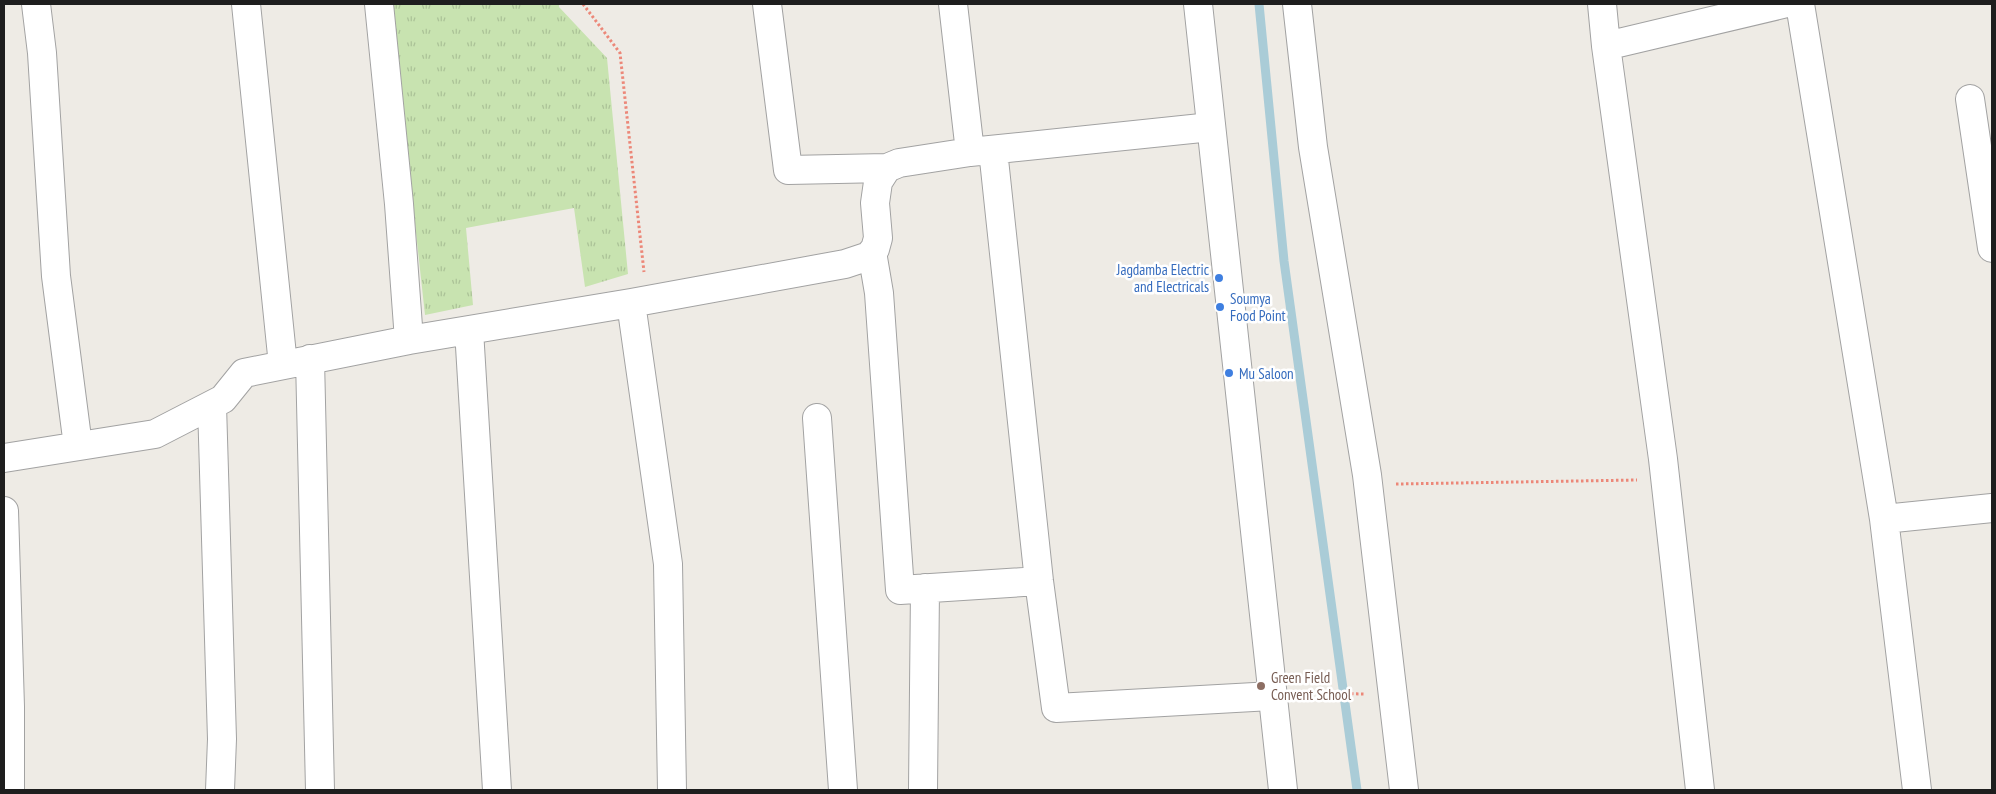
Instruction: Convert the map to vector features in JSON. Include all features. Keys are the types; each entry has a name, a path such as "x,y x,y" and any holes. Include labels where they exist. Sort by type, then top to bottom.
{"street":[{"path":"36,4 42,53 56,276 78,446"},
{"path":"246,4 283,365"},
{"path":"379,4 399,204 409,340"},
{"path":"767,4 788,170 887,168 899,163 982,151 1211,127"},
{"path":"953,4 982,151 1056,708 1273,696"},
{"path":"1198,4 1283,790"},
{"path":"1297,4 1313,147 1368,484 1404,790"},
{"path":"1602,4 1606,46 1666,480 1700,790"},
{"path":"1606,46 1783,4"},
{"path":"1800,4 1884,519 1917,790"},
{"path":"1970,99 1992,248"},
{"path":"4,458 155,434 224,399 244,372 409,340 845,264 869,256 875,249 878,238 875,203 878,182 887,168"},
{"path":"872,252 880,293 900,590 1039,581"},
{"path":"639,301 668,564 672,790"},
{"path":"468,330 497,790"},
{"path":"310,360 320,790"},
{"path":"212,405 222,739 220,790"},
{"path":"817,418 843,790"},
{"path":"1884,519 1992,508"},
{"path":"4,510 10,707 10,790"},
{"path":"923,790 925,588"}],"path":[{"path":"583,4 620,52 639,301"},
{"path":"1368,484 1666,480"},
{"path":"1300,693 1359,694"}],"green space":[{"path":"391,4 559,4 559,7 607,58 628,274 585,287 574,208 466,228 473,305 425,315"}],"waterway":[{"path":"1259,4 1284,261 1357,790"}],"place":[{"name":"Jagdamba Electric and Electricals","path":"1219,278"},
{"name":"Soumya Food Point","path":"1220,307"},
{"name":"Mu Saloon","path":"1229,373"},
{"name":"Green Field Convent School","path":"1261,686"}]}
